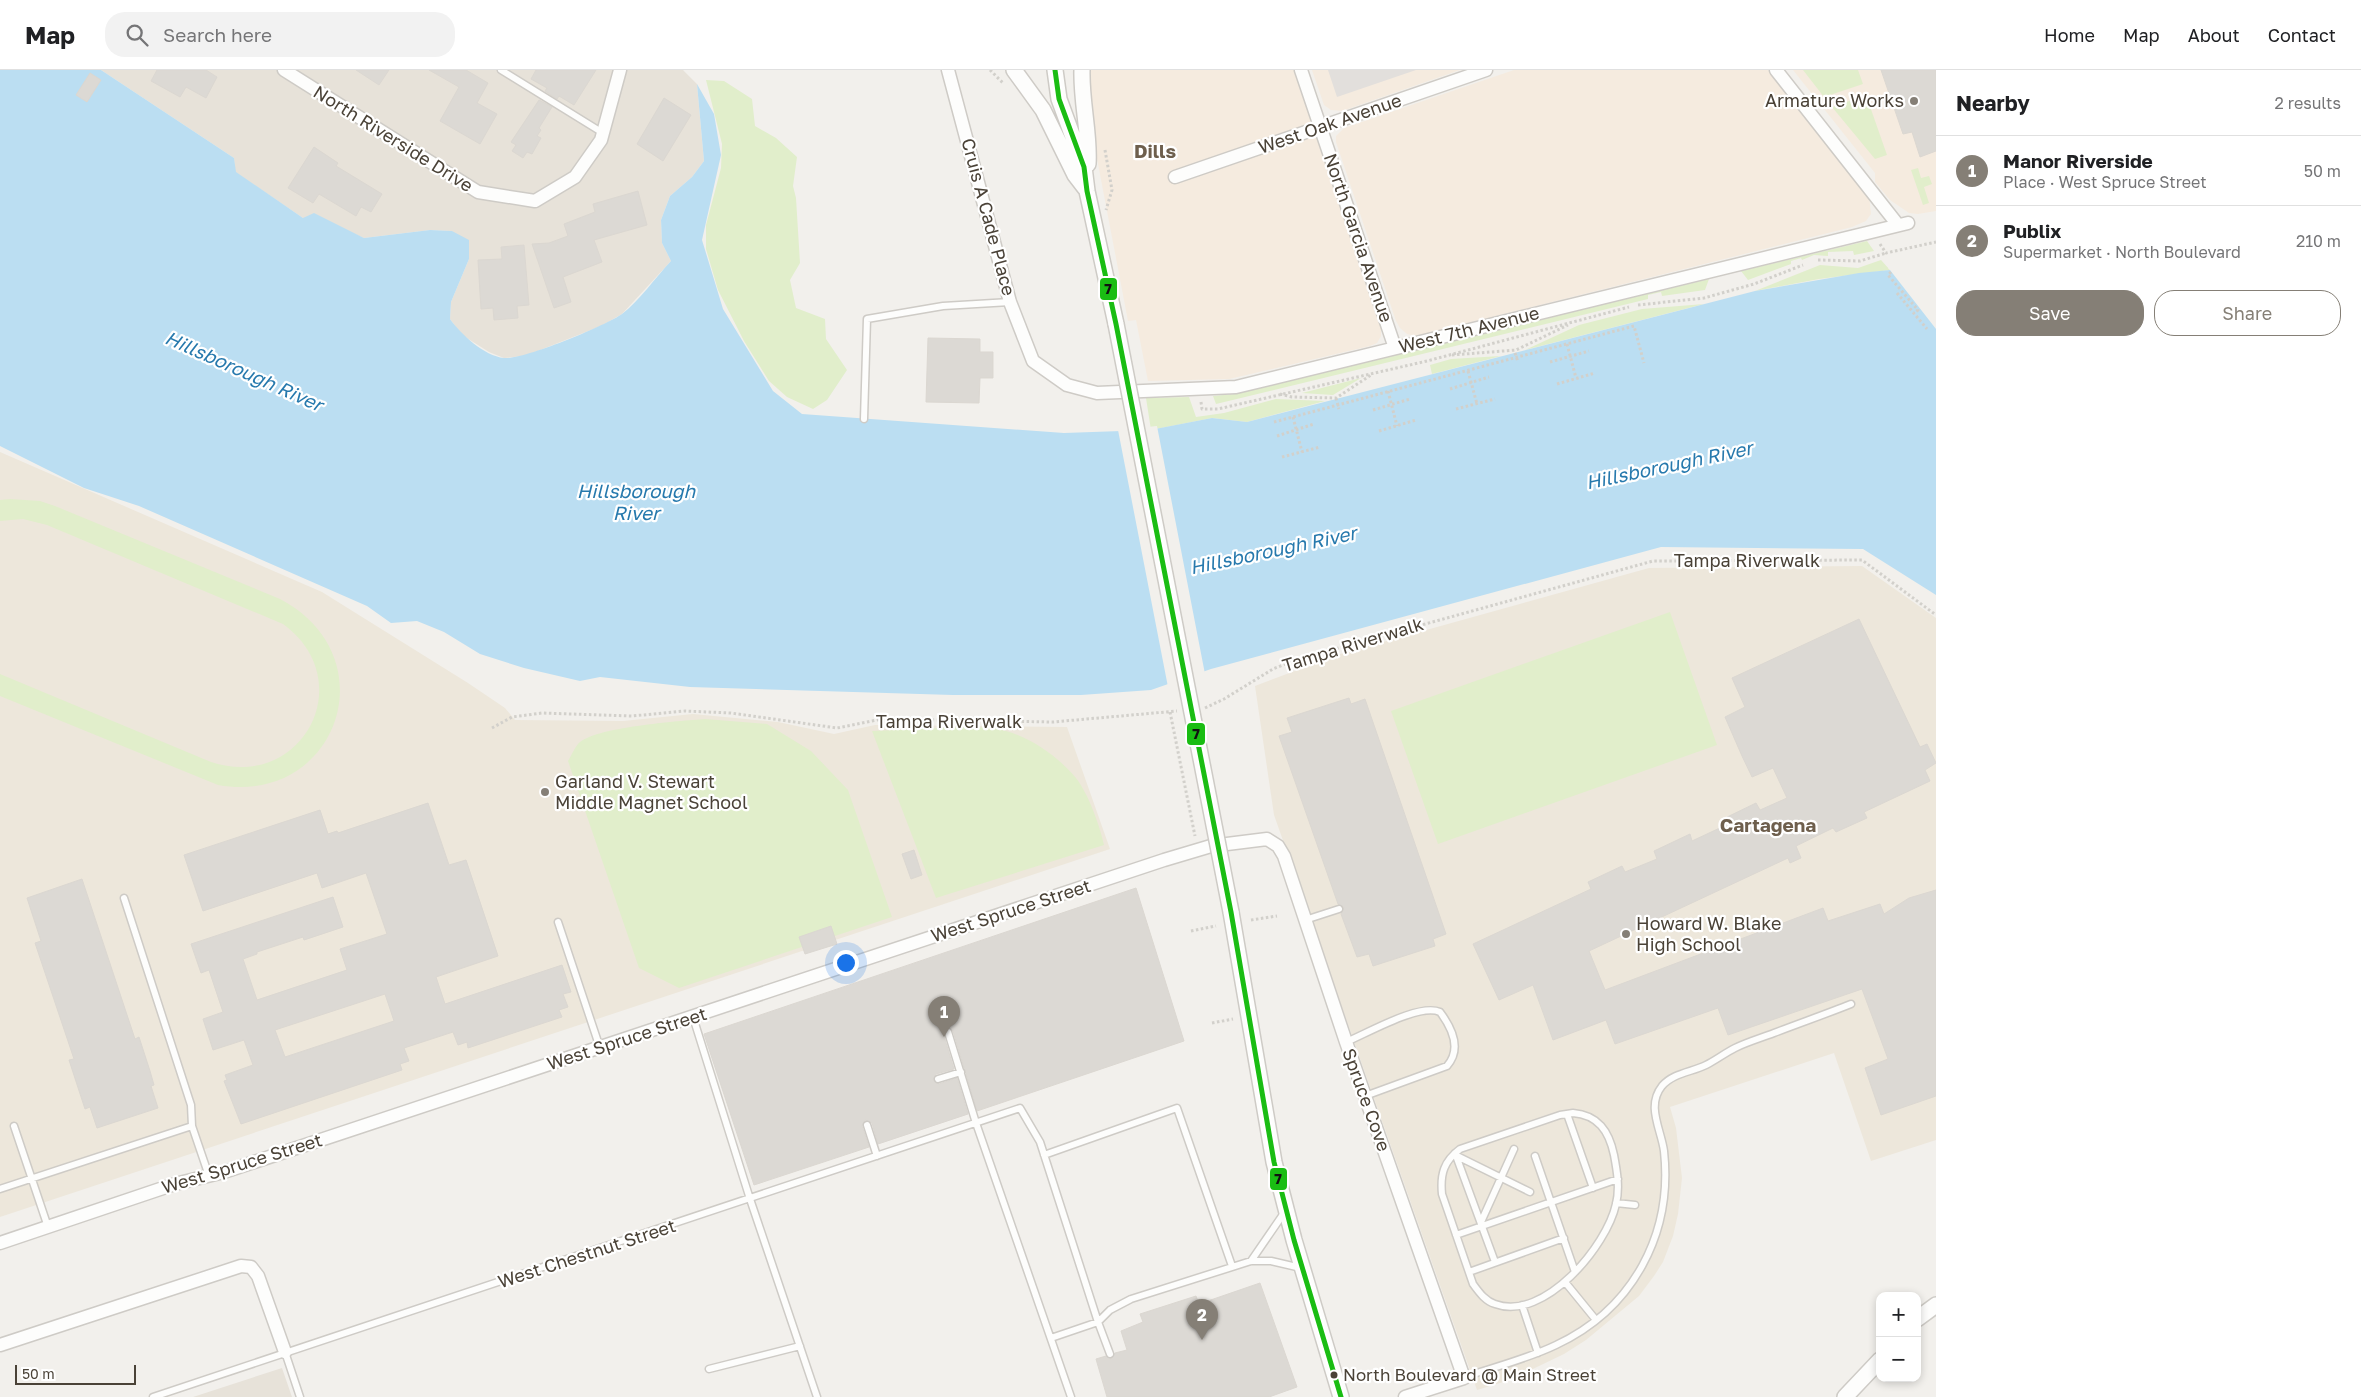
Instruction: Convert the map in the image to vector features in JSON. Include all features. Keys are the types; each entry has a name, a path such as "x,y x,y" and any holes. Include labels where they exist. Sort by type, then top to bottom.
{"street":[{"name":"North Riverside Drive","path":"284,70 478,192 535,201 575,176 602,136"},
{"path":"602,136 620,70"},
{"name":"Cruis A Cade Place","path":"948,70 1010,302 1033,361"},
{"path":"1014,70 1043,110 1075,175 1087,191"},
{"path":"1055,70 1056,88 1084,167 1087,191 1116,324 1231,912 1273,1154 1286,1210 1340,1397"},
{"path":"1082,70 1082,100 1089,161 1087,191"},
{"name":"North Garcia Avenue","path":"1301,70 1395,348"},
{"name":"West Oak Avenue","path":"1175,177 1486,70"},
{"name":"West 7th Avenue","path":"1033,361 1067,385 1097,393 1236,387 1903,224 1776,70"},
{"name":"Spruce Cove","path":"1255,839 1267,839 1278,846 1284,856 1346,1042 1464,1378"},
{"name":"West Spruce Street","path":"0,1243 176,1184 210,1177 1164,860 1211,846 1255,839"},
{"path":"0,1345 241,1266 251,1267 258,1276 285,1352"},
{"path":"1921,1315 1936,1305"},
{"path":"1845,1397 1876,1364"},
{"path":"1405,1397 1464,1378"}],"lane":[{"path":"501,70 602,136"},
{"path":"864,419 866,320 943,306 1010,302"},
{"path":"124,898 191,1105 192,1126 210,1177"},
{"path":"1306,920 1339,909"},
{"path":"558,922 600,1048"},
{"path":"1464,1378 1538,1353 1577,1333 1596,1320 1620,1297 1636,1277 1656,1236 1662,1214 1665,1170 1664,1148 1654,1110 1656,1097 1663,1085 1675,1076 1705,1066 1736,1047 1852,1004"},
{"path":"1346,1042 1415,1013 1433,1009 1440,1012 1453,1035 1454,1058 1447,1066 1365,1096"},
{"path":"693,1017 750,1200 817,1397"},
{"path":"948,1032 976,1123 1071,1397"},
{"path":"938,1080 960,1072"},
{"name":"West Chestnut Street","path":"153,1397 285,1352 467,1294 564,1259 750,1200 1020,1108 1040,1142 1044,1155"},
{"path":"1110,1354 1044,1155 1177,1108 1232,1266"},
{"path":"1567,1114 1592,1188"},
{"path":"1567,1114 1585,1114 1606,1129 1612,1148 1618,1179 1616,1203 1602,1242 1565,1282 1550,1293 1522,1305 1507,1306 1494,1304 1482,1296 1473,1284 1442,1194 1443,1168 1450,1156 1456,1154 1460,1148 1567,1114"},
{"path":"867,1125 877,1156"},
{"path":"14,1126 48,1227"},
{"path":"0,1189 192,1126"},
{"path":"1481,1224 1514,1149"},
{"path":"1456,1154 1530,1192"},
{"path":"1456,1154 1495,1262"},
{"path":"1535,1156 1575,1272"},
{"path":"1456,1235 1481,1224 1618,1179"},
{"path":"1616,1203 1635,1205"},
{"path":"1251,1261 1286,1210"},
{"path":"1469,1272 1564,1238"},
{"path":"1051,1338 1098,1322 1110,1310 1131,1299 1232,1266 1251,1261 1271,1261 1303,1269"},
{"path":"1565,1282 1596,1320"},
{"path":"1522,1305 1538,1353"},
{"path":"709,1368 800,1346"},
{"path":"285,1352 300,1397"}],"path":[{"path":"1876,240 1886,253"},
{"path":"1815,260 1860,261 1936,242"},
{"path":"1199,389 1202,409 1218,409 1444,356 1640,305 1704,298 1754,284 1806,264"},
{"path":"1891,272 1888,275 1918,310 1914,313"},
{"path":"1897,293 1927,329"},
{"path":"1444,356 1516,350 1575,322"},
{"path":"1274,422 1634,326 1644,363"},
{"path":"1567,344 1576,378"},
{"path":"1550,362 1589,352"},
{"path":"1515,353 1518,362"},
{"path":"1468,371 1477,404"},
{"path":"1279,394 1292,397 1336,398 1374,373"},
{"path":"1557,384 1595,373"},
{"path":"1450,389 1490,377"},
{"path":"1388,392 1397,426"},
{"path":"1336,398 1339,409"},
{"path":"1373,410 1410,399"},
{"path":"1456,409 1495,399"},
{"path":"1293,417 1302,452"},
{"path":"1379,431 1416,420"},
{"path":"1277,436 1314,424"},
{"path":"1282,457 1320,447"},
{"name":"Tampa Riverwalk","path":"1201,709 1224,699 1273,669 1295,660 1653,561 1862,560 1936,615"},
{"name":"Tampa Riverwalk","path":"492,728 512,717 542,713 632,716 686,711 731,713 837,728 882,718 1053,722 1185,711"},
{"path":"1170,712 1195,839"},
{"path":"1251,920 1277,916"},
{"path":"1191,931 1216,926"},
{"path":"1212,1023 1233,1019"}],"shaded area":[{"path":"101,70 683,70 697,84 704,161 692,177 670,196 661,220 662,243 671,261 622,314 601,326 525,356 504,358 489,352 462,335 450,319 451,302 469,259 452,231 430,230 364,238 343,229 303,218 235,172 234,158"},
{"path":"1086,70 1295,70 1381,327 1381,336 1377,343 1229,379 1148,381 1136,320 1128,321 1086,101"},
{"path":"1312,70 1460,70 1342,111 1331,110 1324,105"},
{"path":"1328,70 1416,70 1337,97"},
{"path":"1514,70 1768,70 1869,195 1871,214 1866,221 1852,227 1416,336 1407,334 1396,321 1336,142 1336,136 1344,128"},
{"path":"1793,70 1936,70 1936,211 1918,214 1909,213 1890,200 1875,182 1875,173"},
{"name":"Garland V. Stewart Middle Magnet School","path":"0,452 322,592 468,683 505,708 515,720 623,721 693,714 778,722 834,734 875,725 1067,727 1110,849 0,1217"},
{"name":"Howard W. Blake High School","path":"1862,566 1936,618 1936,1140 1871,1161 1834,1053 1670,1107 1676,1128 1682,1178 1678,1214 1673,1236 1663,1262 1654,1276 1639,1296 1586,1340 1564,1354 1510,1380 1477,1390 1274,815 1255,686 1340,654 1649,568"},
{"path":"282,1368 292,1397 193,1397"}],"green space":[{"path":"1803,70 1858,70 1863,84 1824,97"},
{"path":"706,80 724,81 752,99 755,126 776,138 797,157 793,186 796,198 800,263 790,280 796,308 825,319 826,339 847,370 827,400 813,409 787,397 769,381 744,341 718,290 706,249 706,225 721,168 722,144"},
{"path":"1866,95 1887,155 1875,159 1832,107"},
{"path":"1918,168 1921,178 1929,176 1932,184 1924,187 1929,203 1923,205 1911,170"},
{"path":"1867,241 1874,251 1854,255 1853,251 1828,252 1828,256 1814,255 1802,260 1801,258 1791,261 1791,264 1748,280 1741,271"},
{"path":"1881,260 1890,270 1819,279 1755,291 1820,265 1858,268"},
{"path":"1709,279 1705,290 1662,296 1661,292 1648,295 1648,299 1216,404 1213,396 1234,394"},
{"path":"1704,304 1525,350 1579,325 1642,309"},
{"path":"1501,356 1432,374 1430,365 1451,359"},
{"path":"1361,378 1333,395 1302,393"},
{"path":"1189,397 1196,417 1224,413 1276,399 1325,401 1247,422 1212,418 1151,430 1146,398"},
{"path":"0,500 40,501 55,506 280,599 314,624 333,655 340,688 335,721 319,750 294,773 260,785 218,785 0,696 0,674 211,762 243,767 272,761 294,747 310,726 318,701 317,674 306,648 283,624 47,525 23,519 0,521"},
{"path":"1670,612 1717,745 1438,844 1391,711"},
{"path":"705,719 767,724 811,751 848,790 892,917 679,988 639,968 568,761 578,744 587,738 601,733 638,726"},
{"path":"983,728 1007,731 1029,740 1050,754 1069,770 1085,792 1100,829 1104,845 936,898 872,731"}],"water":[{"name":"Hillsborough River","path":"0,70 101,70 234,158 236,172 303,218 314,213 364,238 430,230 452,231 469,240 469,259 451,302 450,319 460,331 481,349 504,358 528,354 545,348 582,334 622,314 671,261 662,243 661,220 670,196 692,177 704,161 697,84 714,114 721,155 702,240 723,309 773,391 802,414 1064,433 1150,430 1212,418 1247,422 1755,291 1859,273 1890,270 1936,272 1936,595 1863,549 1661,547 1211,669 1151,690 1081,695 953,695 690,687 600,677 580,681 524,668 480,654 444,632 417,621 391,623 367,606 139,506 84,488 0,446"}],"pier":[{"path":"1888,268 1936,270 1936,329 1890,270"},
{"path":"1157,426 1205,674 1168,687 1118,430"}],"building":[{"path":"157,70 206,70 217,77 206,98 186,87 180,97 151,81"},
{"path":"356,70 389,70 379,85"},
{"path":"429,70 466,70 488,83 477,103 497,114 480,144 440,121 459,87"},
{"path":"536,70 596,70 574,105 559,96 557,99 545,91 547,88 531,79"},
{"name":"Armature Works","path":"1881,70 1936,70 1936,151 1920,157 1912,132 1903,134"},
{"path":"90,73 101,80 87,102 76,95"},
{"path":"664,98 691,115 663,161 637,144"},
{"path":"539,100 552,107 539,128 541,130 537,136 541,138 532,154 527,152 523,158 512,151 516,145 511,142"},
{"path":"314,147 338,163 336,166 382,194 371,212 361,207 356,216 319,194 313,203 288,188"},
{"path":"638,191 647,225 594,240 602,262 563,277 571,302 554,308 532,244 549,243 568,236 564,224 595,212 593,204"},
{"path":"524,245 529,305 517,306 518,318 494,320 493,308 481,309 478,260 502,259 501,247"},
{"path":"928,338 980,339 980,352 993,352 993,378 980,378 979,403 926,402"},
{"path":"1859,619 1920,747 1927,744 1936,763 1925,770 1930,781 1864,812 1867,818 1836,832 1833,828 1796,846 1801,858 1790,863 1788,858 1589,951 1605,990 1823,908 1828,921 1880,904 1884,914 1909,898 1936,890 1936,1096 1881,1115 1865,1068 1888,1059 1862,989 1728,1035 1718,1008 1615,1044 1606,1020 1553,1040 1533,985 1499,1000 1473,944 1591,889 1588,882 1622,866 1625,872 1657,859 1654,851 1690,834 1692,841 1724,826 1721,820 1756,803 1760,810 1787,798 1773,768 1752,777 1742,756 1725,717 1745,707 1732,678"},
{"path":"1349,698 1351,704 1365,699 1446,934 1433,939 1435,946 1373,966 1369,954 1357,957 1341,914 1344,907 1338,904 1279,736 1292,732 1287,718"},
{"path":"428,803 449,865 466,860 498,956 436,977 445,1004 562,965 571,992 563,994 568,1007 559,1010 562,1017 468,1048 467,1042 458,1045 453,1032 404,1048 409,1061 400,1064 402,1070 241,1124 224,1081 227,1080 225,1075 253,1065 244,1040 213,1050 203,1019 223,1012 209,970 201,973 191,944 333,897 343,927 304,940 303,937 257,952 257,954 243,959 257,1000 347,970 340,949 387,934 366,873 322,888 317,873 203,911 184,855 320,810 328,834 337,831 338,833","holes":["385,994 394,1021 285,1057 275,1030"]},
{"path":"914,850 922,875 911,879 902,854"},
{"path":"82,879 135,1039 139,1037 154,1085 151,1086 158,1108 97,1128 90,1107 85,1109 69,1060 74,1059 35,943 41,941 27,898"},
{"path":"1136,888 1184,1041 977,1111 953,1031 946,1027 943,1033 954,1069 936,1074 933,1080 939,1084 957,1078 968,1114 878,1144 872,1123 865,1120 862,1126 869,1147 754,1185 704,1034"},
{"path":"831,926 837,944 805,954 799,937"},
{"path":"1260,1283 1297,1387 1269,1397 1107,1397 1096,1359 1106,1356 1111,1359 1115,1353 1127,1350 1121,1331 1143,1322 1140,1314 1196,1296 1199,1304"}],"transit line":[{"name":"7","path":"1055,70 1059,99 1084,167 1087,191 1116,324 1231,912 1274,1162 1294,1240 1341,1397"}],"place":[{"name":"Armature Works","path":"1914,101"},
{"name":"Garland V. Stewart Middle Magnet School","path":"545,792"},
{"name":"Howard W. Blake High School","path":"1626,934"},
{"name":"Manor Riverside","path":"944,1037"},
{"name":"Publix","path":"1202,1340"},
{"name":"North Boulevard @ Main Street","path":"1334,1375"}],"district":[{"name":"Dills","path":"1155,151"},
{"name":"Cartagena","path":"1768,825"}]}
